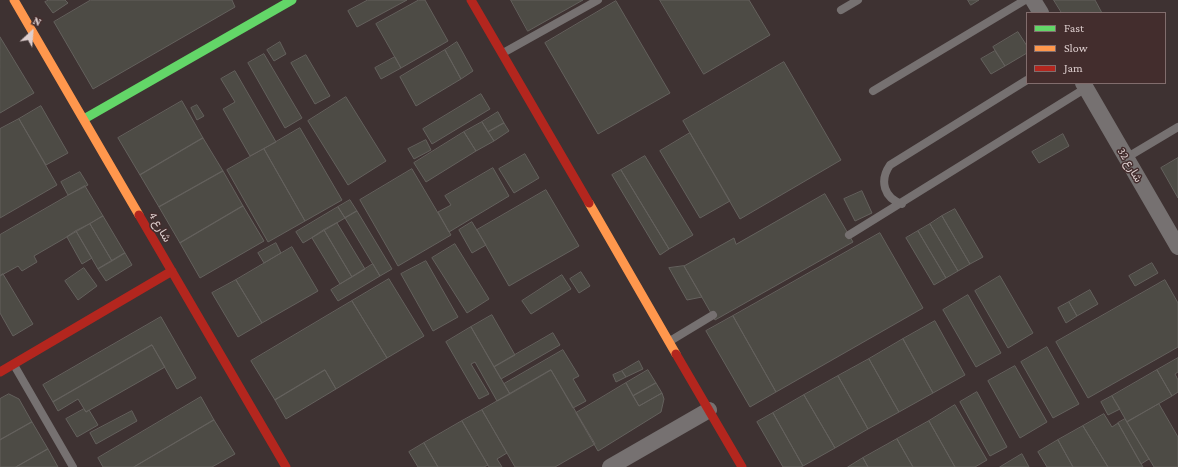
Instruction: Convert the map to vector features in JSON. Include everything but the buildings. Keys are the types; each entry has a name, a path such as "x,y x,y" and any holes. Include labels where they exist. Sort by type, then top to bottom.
{"street":[{"name":"شارع 4","path":"14,0 286,467"},
{"path":"84,119 292,0"},
{"path":"471,0 742,467"},
{"path":"1033,0 1040,12"},
{"name":"شارع 32","path":"1084,86 1178,247"},
{"path":"0,372 172,271"},
{"path":"610,467 709,410"}],"lane":[{"path":"502,54 598,0"},
{"path":"841,10 858,0"},
{"path":"873,91 1025,0"},
{"path":"902,204 890,197 883,185 886,171 890,165 1026,81"},
{"path":"849,235 902,204 1084,86"},
{"path":"1126,158 1178,127"},
{"path":"669,341 712,315"},
{"path":"13,364 74,467"}],"traffic: fast":[{"path":"84,119 292,0"}],"traffic: slow":[{"path":"14,0 139,215"},
{"path":"589,203 676,354"}],"traffic: jam":[{"path":"471,0 589,203"},
{"path":"139,215 286,467"},
{"path":"0,372 172,271"},
{"path":"676,354 742,467"}]}
